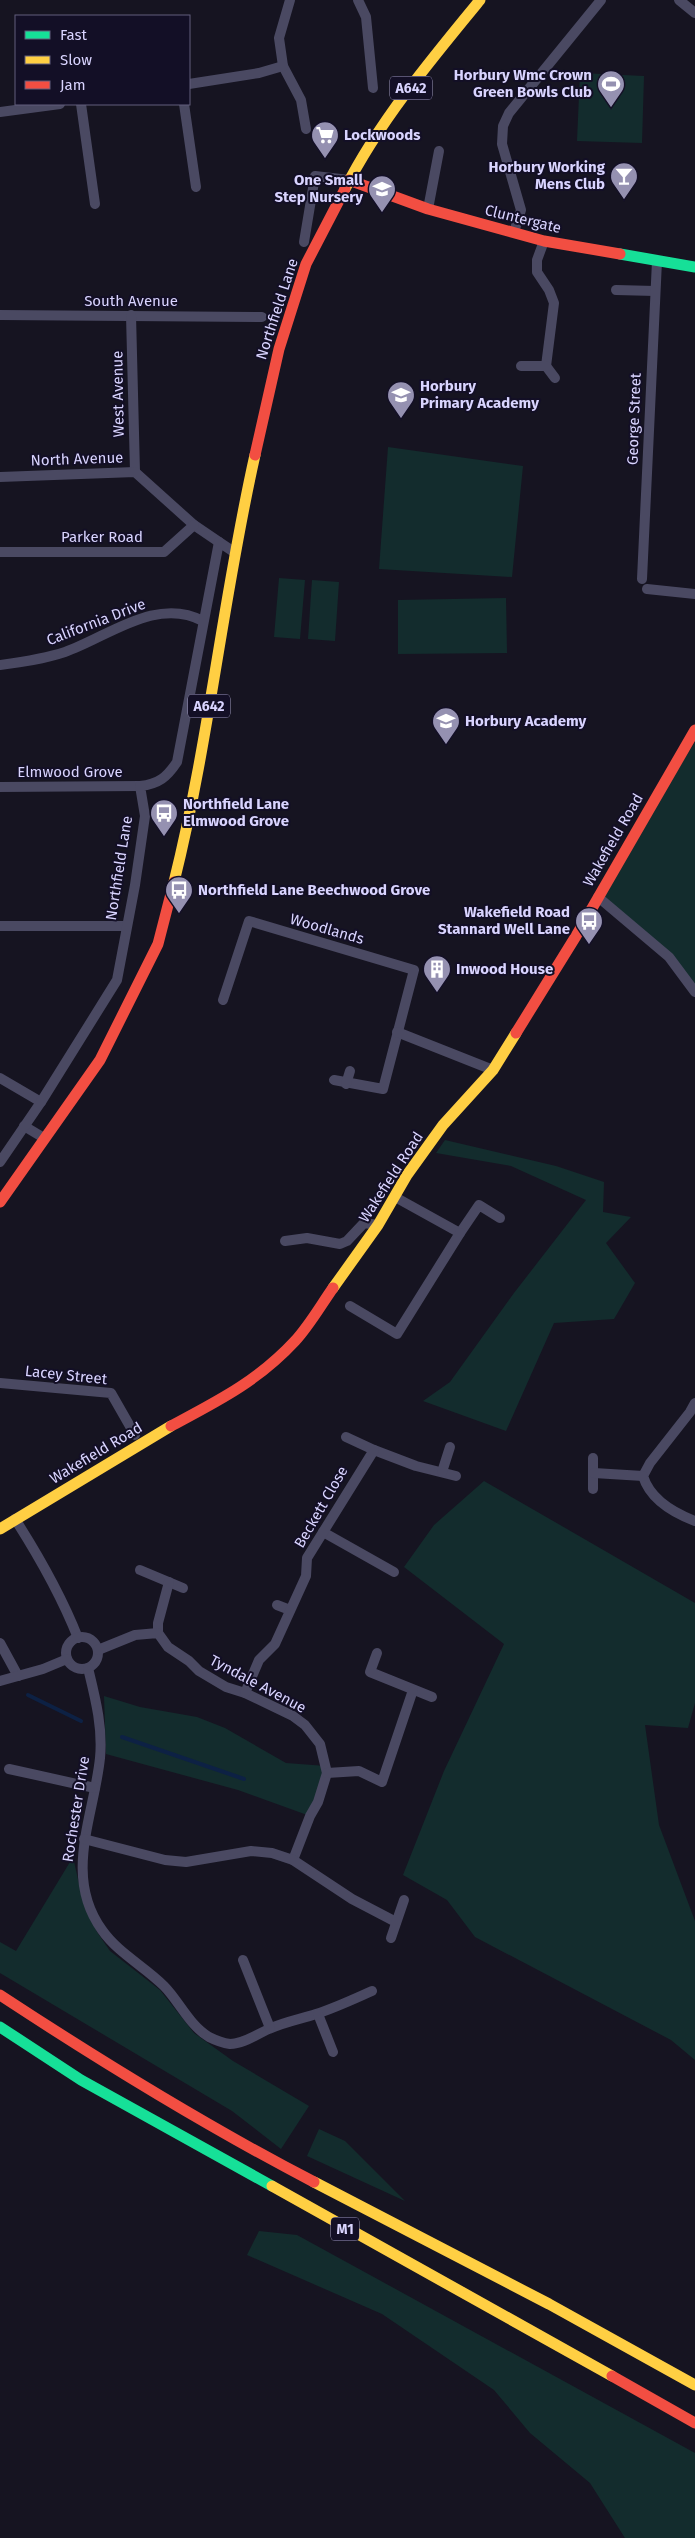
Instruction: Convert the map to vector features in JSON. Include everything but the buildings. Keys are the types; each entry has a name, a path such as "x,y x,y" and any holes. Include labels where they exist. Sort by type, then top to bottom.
{"main road":[{"name":"A642","path":"349,180 424,69 480,0"},
{"name":"Cluntergate","path":"349,180 428,209 544,241 695,267"},
{"name":"Northfield Lane","path":"0,1202 100,1060 158,944 193,803 234,552 271,383 306,264 349,180"},
{"name":"Wakefield Road","path":"0,1529 140,1443 237,1391 262,1373 296,1340 378,1225 407,1175 443,1125 493,1070 576,936 695,730"},
{"name":"M1","path":"0,1995 91,2054 242,2145 549,2304 695,2385"},
{"name":"M1","path":"0,2027 81,2080 695,2423"}],"street":[{"path":"290,0 279,38 283,66 301,100 306,129"},
{"path":"358,0 366,17 373,88"},
{"path":"514,232 521,210 502,144 503,126 509,113 600,0"},
{"path":"679,0 695,13"},
{"path":"190,84 259,73 283,66"},
{"path":"0,112 52,105"},
{"path":"81,105 95,204"},
{"path":"184,105 196,187"},
{"path":"428,209 439,150"},
{"name":"Northfield Lane","path":"304,242 315,176 349,180"},
{"path":"544,241 537,260 537,272 554,302 546,366 555,378"},
{"name":"George Street","path":"642,579 657,261"},
{"path":"616,290 655,291"},
{"name":"South Avenue","path":"0,315 262,316"},
{"name":"West Avenue","path":"131,315 135,472"},
{"path":"521,366 546,366"},
{"name":"North Avenue","path":"0,477 135,472 194,525 219,542"},
{"name":"Parker Road","path":"0,552 164,552 194,525"},
{"path":"140,786 155,784 168,776 177,762 202,621 219,542 234,552"},
{"path":"647,589 695,594"},
{"name":"California Drive","path":"0,665 40,659 64,652 133,621 154,615 189,614 202,621"},
{"name":"Northfield Lane","path":"0,1162 41,1102 117,980 125,926 135,885 145,816 140,786"},
{"name":"Elmwood Grove","path":"0,787 140,786"},
{"path":"598,897 669,957 695,992"},
{"name":"Woodlands","path":"223,1000 249,921 414,970 383,1089 346,1084 334,1080"},
{"path":"0,926 125,926"},
{"path":"397,1032 493,1070"},
{"path":"346,1084 350,1071"},
{"path":"0,1078 41,1102"},
{"path":"24,1126 44,1138"},
{"path":"395,1197 460,1233"},
{"path":"350,1306 397,1334 478,1205 500,1218"},
{"path":"285,1240 307,1238 340,1244 347,1242 364,1223 378,1225"},
{"name":"Lacey Street","path":"0,1383 111,1393 135,1435"},
{"path":"695,1403 650,1463 643,1476 646,1487 674,1513 695,1521"},
{"path":"346,1437 416,1466 456,1476"},
{"path":"442,1472 450,1447"},
{"name":"Beckett Close","path":"245,1693 260,1660 276,1644 306,1576 307,1558 374,1450"},
{"path":"593,1458 594,1489"},
{"path":"594,1473 643,1476"},
{"path":"15,1519 48,1569 68,1610 78,1638"},
{"path":"323,1532 394,1572"},
{"path":"140,1570 183,1588"},
{"path":"98,1650 135,1634 158,1633 158,1623 168,1582"},
{"path":"277,1605 290,1610"},
{"name":"Tyndale Avenue","path":"158,1633 168,1647 190,1661 199,1671 226,1687 245,1693 293,1716 305,1725 320,1744 327,1773"},
{"path":"67,1659 69,1643 78,1638 88,1638 98,1650"},
{"path":"0,1643 18,1676"},
{"path":"67,1659 78,1668 88,1668 96,1660 98,1650"},
{"path":"377,1653 370,1672 432,1698"},
{"path":"0,1681 43,1669 67,1659"},
{"name":"Rochester Drive","path":"88,1668 97,1707 100,1757 81,1858 82,1882 90,1908 101,1929 115,1946 165,1987 192,2022 208,2036 230,2044 256,2036 270,2028 318,2014 372,1991"},
{"path":"293,1860 310,1816 318,1802 327,1773 359,1771 382,1782 413,1690"},
{"path":"9,1769 94,1788"},
{"path":"84,1839 166,1860 186,1862 251,1851 272,1853 293,1860 352,1899 396,1922"},
{"path":"391,1938 404,1900"},
{"path":"244,1960 270,2028"},
{"path":"318,2014 333,2052"}],"green space":[{"name":"Horbury Wmc Crown Green Bowls Club","path":"580,73 644,76 642,143 577,141"},
{"path":"388,447 523,466 512,577 379,569"},
{"path":"279,578 305,580 300,639 274,637"},
{"path":"312,580 339,582 335,641 308,639"},
{"path":"506,598 507,653 398,654 398,600"},
{"path":"695,742 695,993 669,957 598,897"},
{"path":"445,1140 556,1166 604,1182 603,1212 631,1217 606,1243 635,1283 614,1319 554,1323 506,1431 423,1401 450,1382 514,1293 586,1200 511,1166 436,1153"},
{"path":"484,1481 695,1603 695,1703 688,1728 645,1725 659,1825 695,1921 695,2060 671,2040 475,1937 447,1900 403,1875 444,1771 504,1644 404,1567 434,1525"},
{"path":"104,1696 140,1707 197,1717 225,1728 286,1763 326,1766 310,1816 238,1790 106,1754"},
{"path":"73,1857 82,1897 97,1932 110,1951 160,1990 194,2033 233,2061 309,2106 281,2149 232,2111 0,1973 0,1942 16,1951"},
{"path":"319,2129 345,2141 405,2201 307,2156"},
{"path":"259,2231 297,2235 695,2453 695,2538 625,2538 590,2483 530,2433 494,2390 382,2314 247,2255"}],"waterway":[{"path":"28,1695 81,1721"},
{"path":"122,1737 244,1779"}],"traffic: fast":[{"path":"620,254 695,267"},
{"path":"0,2027 81,2080 272,2186"}],"traffic: slow":[{"path":"345,189 373,140 407,91 480,0"},
{"path":"174,882 197,776 234,562 255,455"},
{"path":"333,1288 378,1225 407,1175 443,1125 493,1070 516,1033"},
{"path":"0,1529 171,1426"},
{"path":"314,2182 549,2304 695,2385"},
{"path":"272,2186 612,2376"}],"traffic: jam":[{"path":"349,180 428,209 544,241 620,254"},
{"path":"255,455 279,349 306,264 345,189"},
{"path":"516,1033 576,936 695,730"},
{"path":"0,1202 100,1060 158,944 174,882"},
{"path":"171,1426 221,1399 267,1368 300,1335 333,1288"},
{"path":"0,1995 155,2093 234,2139 314,2182"},
{"path":"612,2376 695,2423"}],"place":[{"name":"Horbury Wmc Crown Green Bowls Club","path":"611,108"},
{"name":"Lockwoods","path":"325,159"},
{"name":"Horbury Working Mens Club","path":"624,200"},
{"name":"One Small Step Nursery","path":"382,213"},
{"name":"Horbury Primary Academy","path":"401,419"},
{"name":"Horbury Academy","path":"446,745"},
{"name":"Northfield Lane Elmwood Grove","path":"164,837"},
{"name":"Northfield Lane Beechwood Grove","path":"179,914"},
{"name":"Wakefield Road Stannard Well Lane","path":"589,945"},
{"name":"Inwood House","path":"437,993"}]}
